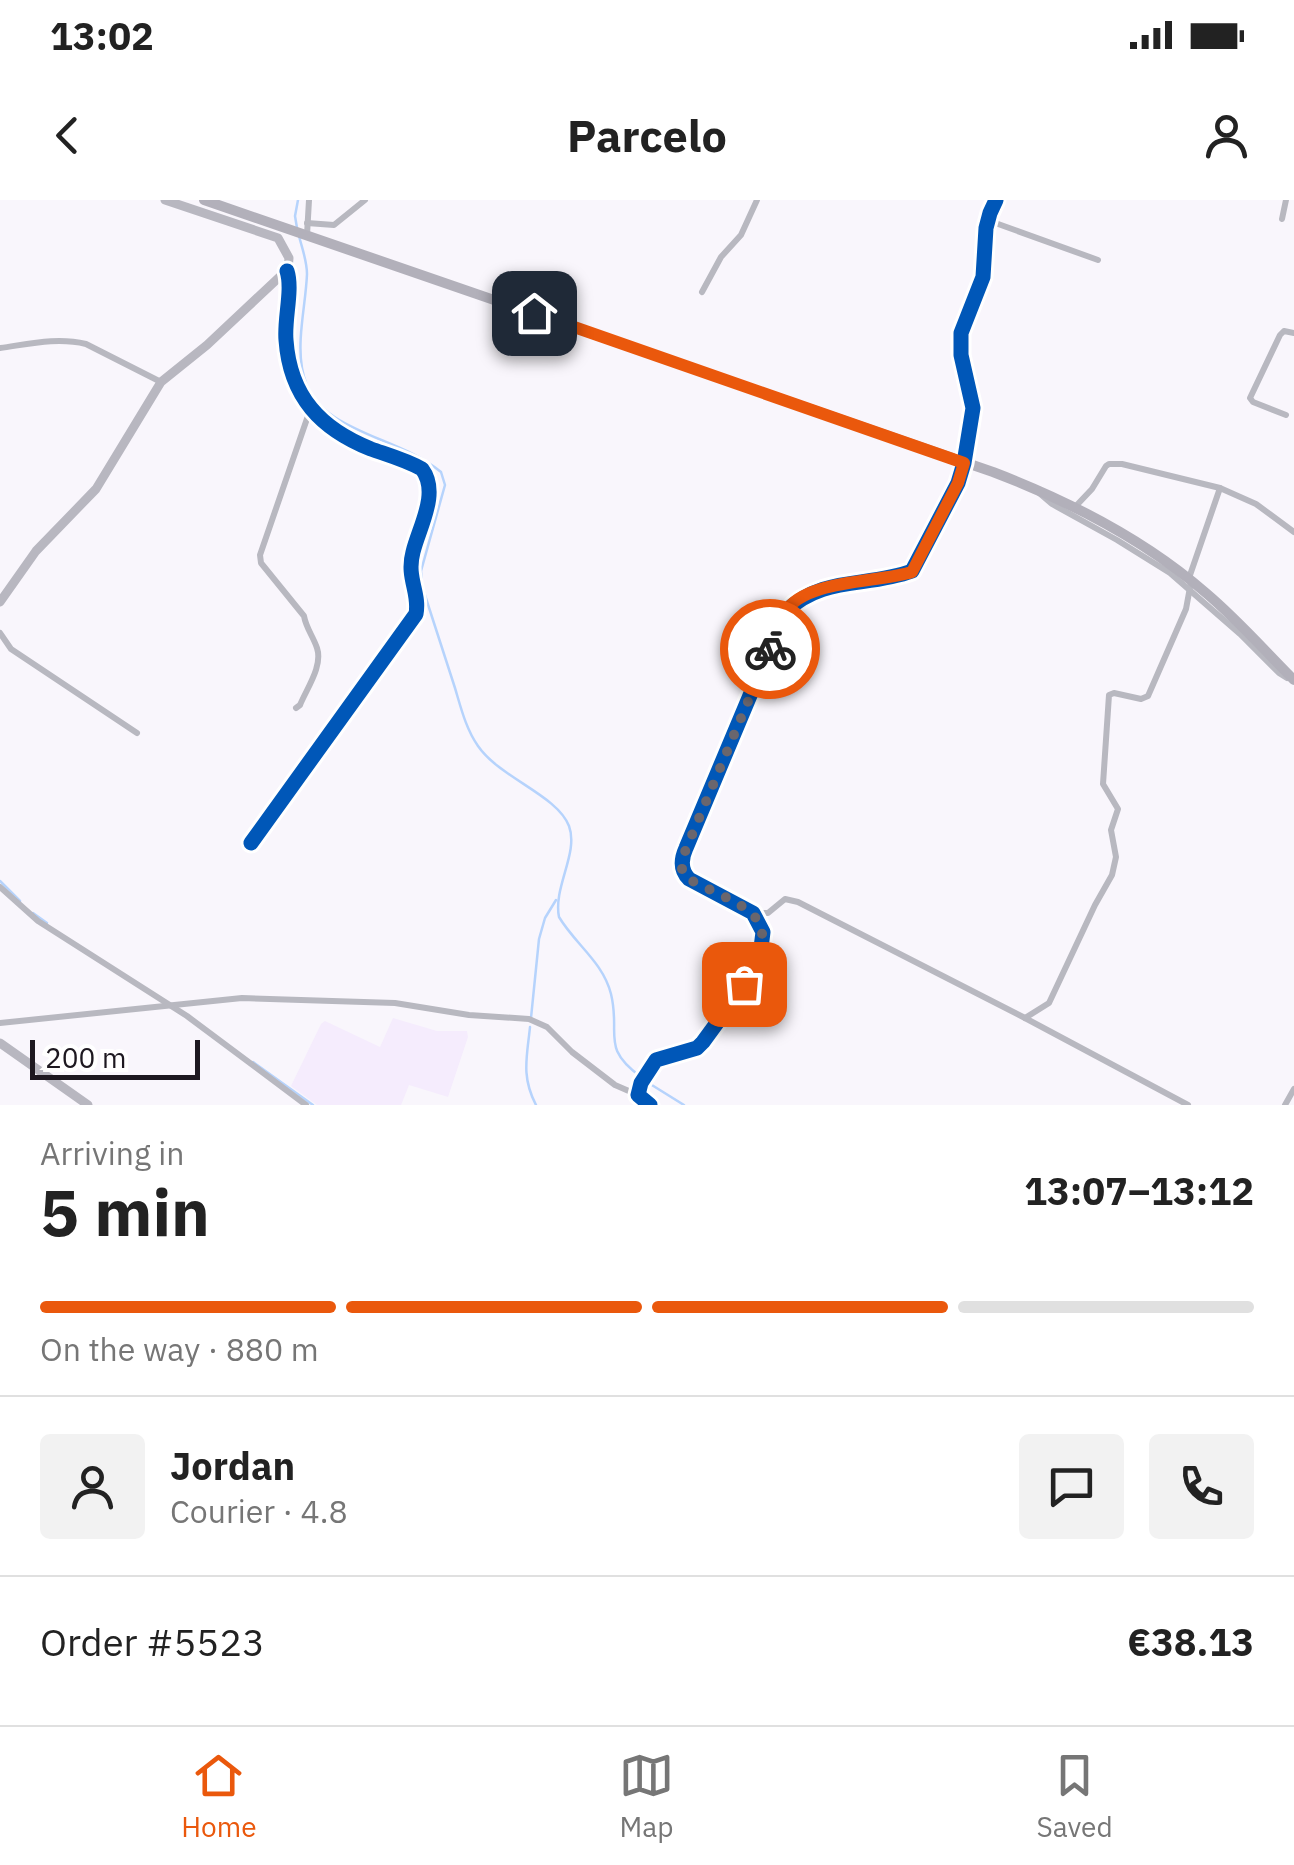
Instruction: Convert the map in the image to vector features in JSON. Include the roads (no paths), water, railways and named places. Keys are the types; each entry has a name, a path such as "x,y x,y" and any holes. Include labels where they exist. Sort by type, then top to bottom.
{"main road":[{"path":"204,200 282,230 306,230 1034,488 1076,507 1142,546 1228,612 1294,681"}],"street":[{"path":"165,200 282,230 289,258 286,346 310,410 336,432 422,469 430,491 410,567 417,611 251,843"},
{"path":"308,200 306,230 334,225 365,200"},
{"path":"702,292 757,200"},
{"path":"996,200 987,220 983,277 960,340 973,404 958,483 912,572 816,590 785,612 682,866 688,879 752,912 768,913 782,901 790,900 1188,1105"},
{"path":"1282,219 1286,200"},
{"path":"987,220 1098,260"},
{"path":"0,602 36,552 96,489 161,382 287,271"},
{"path":"1286,415 1250,398 1280,335 1294,333"},
{"path":"0,348 74,341 161,382"},
{"path":"296,708 318,663 318,651 304,616 261,563 260,554 310,410"},
{"path":"1076,507 1106,466 1122,464 1220,488 1256,504 1294,532"},
{"path":"1034,488 1052,504 1189,583"},
{"path":"1025,1018 1049,1002 1114,871 1116,856 1110,833 1118,808 1103,784 1109,696 1114,692 1142,699 1148,696 1186,608 1189,583 1220,488"},
{"path":"0,633 11,649 137,732"},
{"path":"0,887 38,921 168,1004 306,1105"},
{"path":"638,1095 656,1060 701,1045 738,994 757,960 763,937 752,912"},
{"path":"0,1023 219,999 276,997 395,1003 469,1015 529,1019 547,1027 614,1085 650,1105"},
{"path":"0,1043 88,1105"},
{"path":"1285,1105 1294,1089"}],"waterway":[{"path":"297,228 298,200"},
{"path":"299,236 307,269 300,352 308,389 336,418 441,472 445,485 421,571 422,586 462,711 474,739 488,757 553,805 569,826 571,847 559,894 559,917 607,983 616,1048 628,1067 641,1077"},
{"path":"0,881 20,901"},
{"path":"531,1018 539,939 556,900"},
{"path":"33,913 47,923"},
{"path":"530,1027 527,1075 536,1105"},
{"path":"253,1062 313,1105"},
{"path":"647,1082 684,1105"}]}
